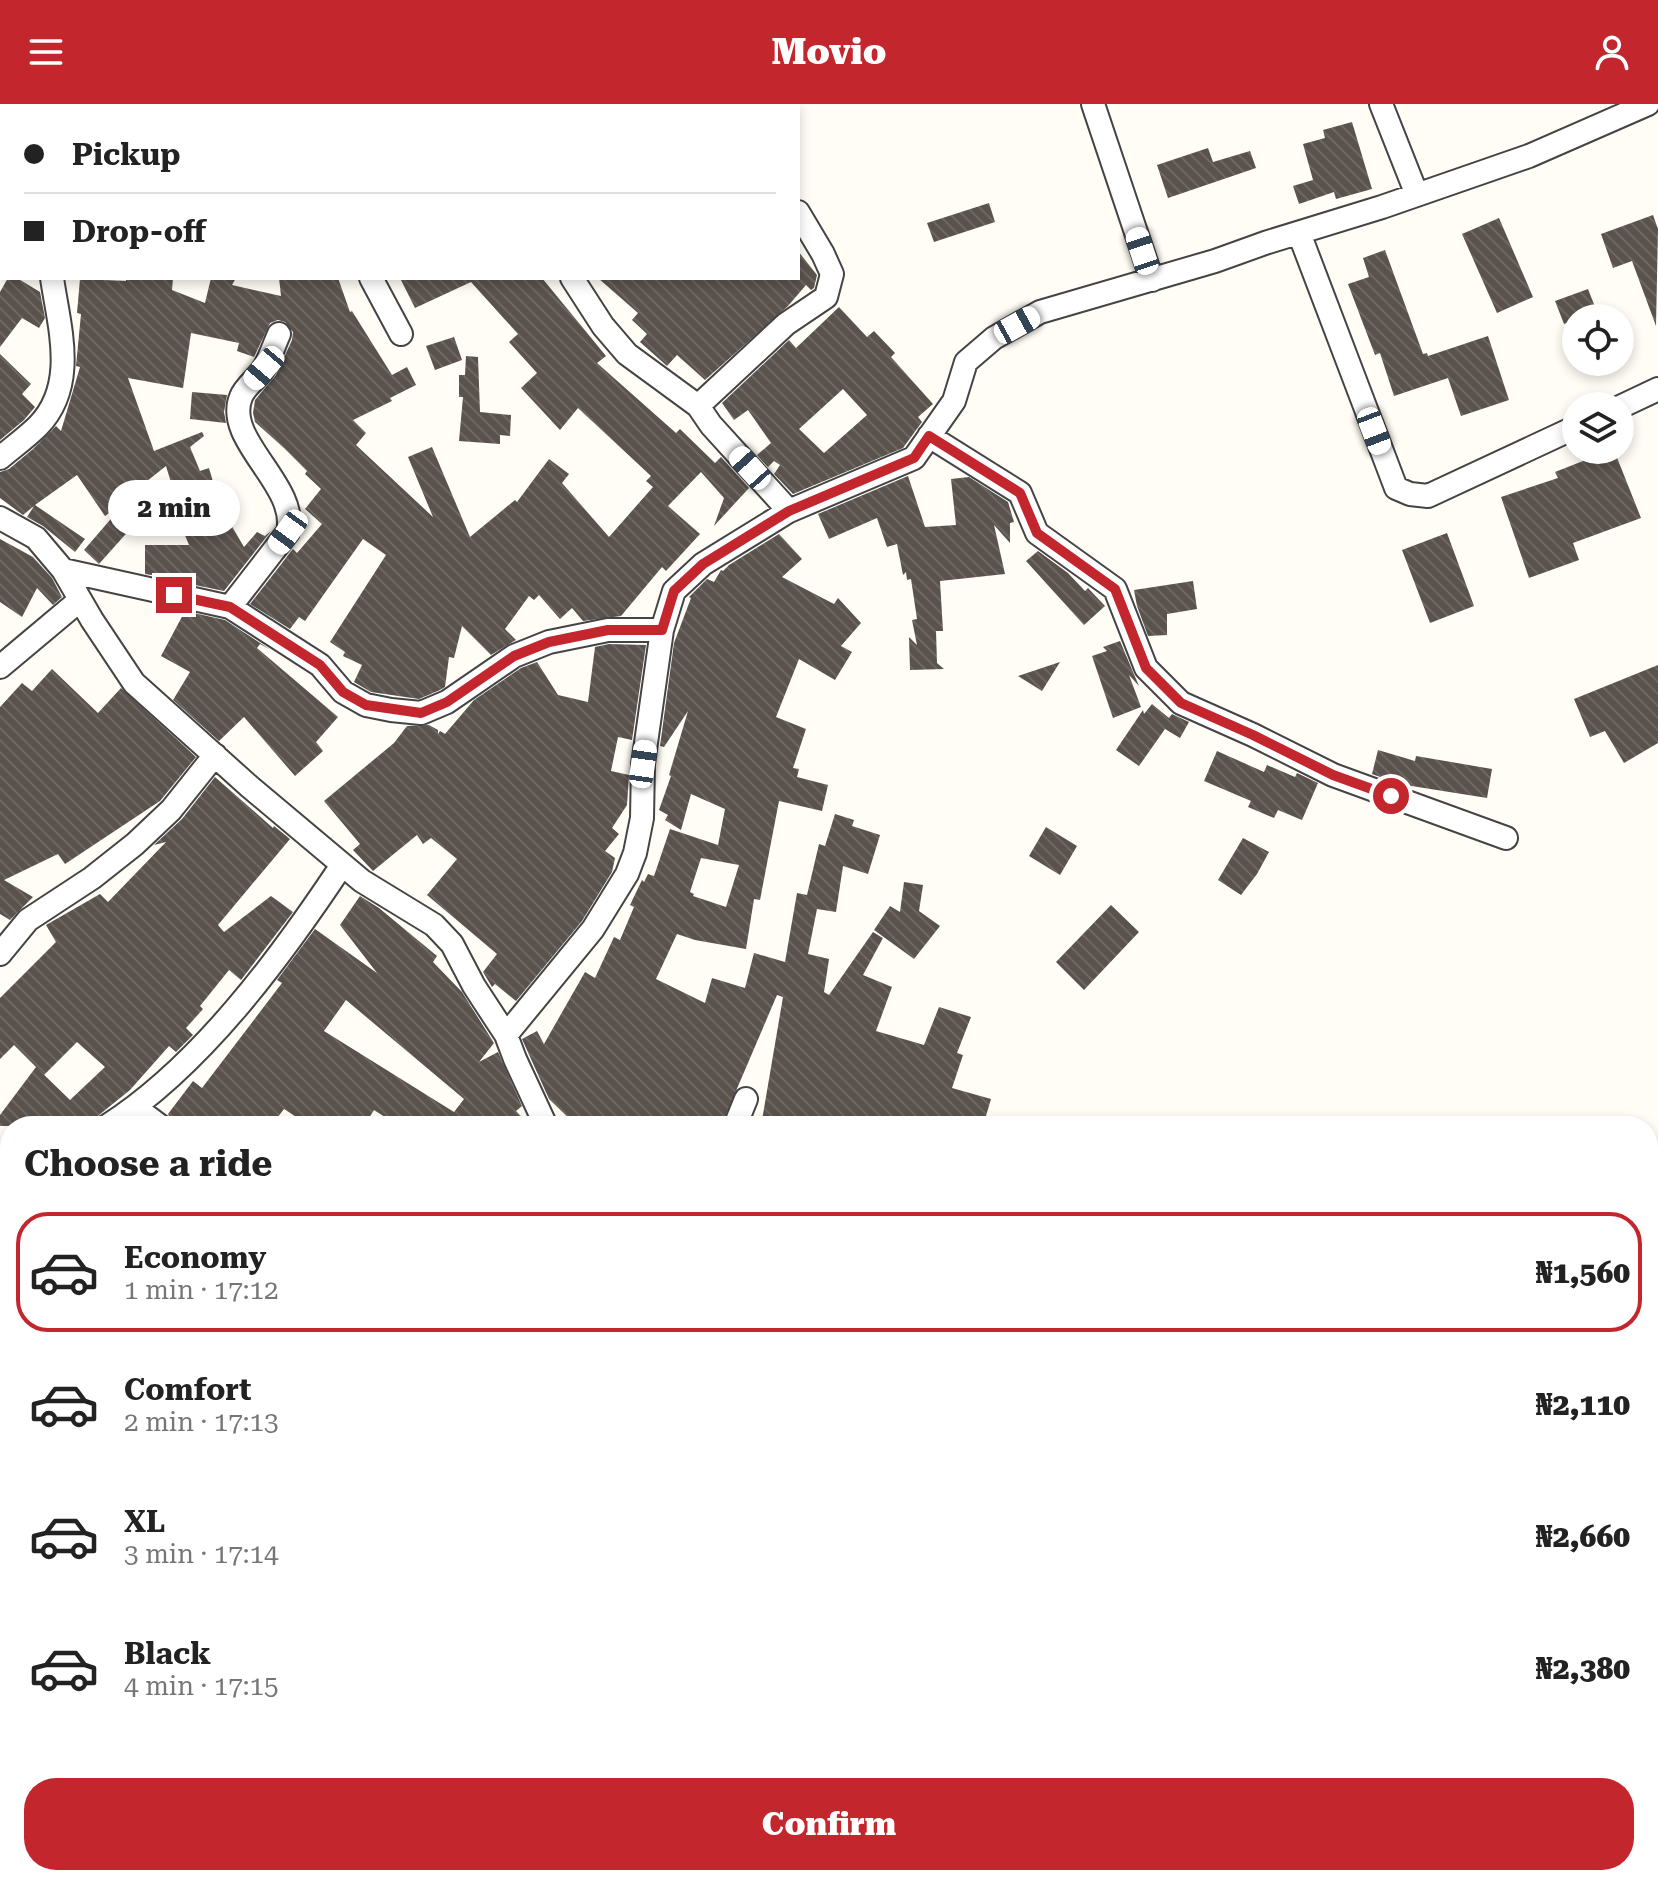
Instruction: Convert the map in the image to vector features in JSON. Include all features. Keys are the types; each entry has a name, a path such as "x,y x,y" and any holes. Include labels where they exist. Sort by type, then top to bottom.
{"street":[{"path":"1093,104 1152,280"},
{"path":"1381,104 1417,195"},
{"path":"506,1035 593,929 627,874 642,818 643,764 662,630 674,591 703,564 789,511 914,458 954,401 966,362 994,338 1040,312 1152,280 1417,195 1529,156 1623,108 1648,104"},
{"path":"698,406 786,324 826,297 832,274 800,215"},
{"path":"1299,233 1396,488 1410,494 1428,496 1562,434"},
{"path":"0,458 40,424 59,392 65,349 52,280"},
{"path":"58,318 60,280"},
{"path":"372,280 401,334"},
{"path":"573,280 603,326 627,354 698,406 711,425 789,511"},
{"path":"230,607 288,532 291,520 283,497 243,430 239,409 241,396 264,368 279,334"},
{"path":"1634,400 1658,389"},
{"path":"929,436 1020,493 1037,533 1115,589 1146,668 1181,703 1333,775 1506,838"},
{"path":"0,518 36,538 63,570 134,683 342,865 362,881 434,925 452,944 474,986 506,1035 541,1116"},
{"path":"63,570 230,607 320,665 343,692 366,705 421,713 447,702 514,656 549,642 608,630 662,630"},
{"path":"0,667 80,600"},
{"path":"0,954 28,920 92,878 135,844 171,810 215,755"},
{"path":"123,1116 184,1066 222,1025 342,865"},
{"path":"739,1116 746,1099"},
{"path":"136,1108 147,1116"}],"building":[{"path":"1352,122 1372,189 1336,199 1334,192 1299,204 1293,186 1313,180 1303,144 1325,138 1323,130"},
{"path":"1208,148 1213,162 1250,151 1256,168 1168,198 1157,165"},
{"path":"989,203 995,222 934,242 927,223"},
{"path":"1653,215 1658,229 1656,326 1632,261 1613,268 1601,234"},
{"path":"1499,218 1533,297 1497,313 1462,234"},
{"path":"1385,250 1423,354 1427,353 1428,356 1488,336 1509,400 1461,416 1448,378 1394,396 1380,353 1375,355 1348,284 1369,277 1363,258"},
{"path":"800,254 817,275 814,288 811,290 806,285 788,306 705,380 677,355 667,366 640,342 647,334 632,320 638,313 600,280 800,280"},
{"path":"7,280 20,280 40,292 45,318 39,328 22,318 0,347 0,292"},
{"path":"80,280 173,280 172,290 205,303 211,280 235,280 232,285 281,296 279,280 339,280 350,312 392,375 407,367 416,385 353,420 366,433 356,445 433,517 408,457 432,447 470,537 515,500 517,502 549,459 569,474 562,483 609,537 653,487 646,481 651,476 578,408 560,430 521,388 537,373 509,342 518,334 471,282 415,308 401,280 544,280 606,356 597,363 676,433 680,429 715,463 721,457 749,488 714,526 724,498 701,472 668,506 700,534 666,571 662,567 621,616 583,621 572,608 560,619 539,595 534,600 529,596 505,629 516,640 491,655 462,626 454,658 449,657 445,687 419,699 371,692 354,682 362,665 343,656 345,652 330,642 386,555 363,539 305,621 299,617 290,629 250,604 293,549 297,553 322,524 305,509 321,489 305,474 307,471 255,422 253,413 255,400 276,375 292,340 293,332 285,322 278,320 270,323 254,357 237,351 239,343 191,333 183,388 128,378 154,451 202,432 204,436 190,447 200,471 209,468 220,506 244,547 257,532 265,536 271,531 224,591 185,583 185,580 145,574 145,545 189,545 179,521 182,519 166,466 105,516 77,475 35,505 85,539 75,552 27,517 34,506 23,515 0,498 0,472 9,469 56,426 61,431 80,367 76,366 81,314 77,313"},
{"path":"1588,289 1594,304 1562,304 1562,319 1555,301"},
{"path":"839,307 867,337 874,331 895,353 891,357 933,404 918,417 922,422 903,448 793,494 774,474 780,465 774,461 768,467 757,455 771,443 748,410 734,420 722,403 789,340 796,348","holes":["843,389 867,415 824,453 799,429"]},
{"path":"454,337 462,360 435,370 426,346"},
{"path":"0,354 31,384 22,394 35,407 0,440"},
{"path":"466,356 478,357 480,412 511,415 510,436 500,435 500,444 459,441 463,397 459,397 459,375 465,375"},
{"path":"192,392 227,395 226,423 190,419"},
{"path":"1575,464 1620,464 1641,518 1573,543 1579,560 1529,578 1501,497 1558,478 1555,472"},
{"path":"908,476 925,527 956,525 951,479 969,477 1008,502 1014,522 1010,523 1010,543 994,525 1005,574 940,581 943,631 936,631 937,663 944,669 910,670 909,637 917,645 912,620 917,619 911,579 907,580 906,572 903,575 897,544 887,547 877,518 829,539 818,514"},
{"path":"116,513 132,527 99,564 84,550"},
{"path":"1447,533 1474,606 1430,623 1402,550"},
{"path":"779,534 802,559 782,577 834,604 838,598 861,623 841,646 852,652 835,680 799,659 776,717 806,729 793,768 799,769 797,777 828,785 822,811 779,801 760,900 754,899 746,949 677,934 656,979 705,1003 712,978 745,988 754,953 785,962 797,893 807,895 819,844 825,846 835,814 854,820 852,826 880,835 868,874 843,866 836,912 817,909 808,954 829,959 824,992 829,995 873,932 883,938 863,975 892,987 876,1031 924,1045 939,1007 971,1017 957,1053 963,1055 952,1088 991,1099 986,1116 763,1116 783,997 777,995 725,1116 567,1116 549,1099 522,1039 537,1031 544,1044 585,972 595,978 614,937 620,940 634,907 630,905 642,880 644,882 648,874 654,876 670,829 718,845 725,809 691,794 681,830 665,820 668,815 659,810 688,711 664,747 660,746 674,643 689,597 707,579 714,582 723,571","holes":["701,858 739,865 726,907 693,896 690,892"]},
{"path":"0,539 33,557 52,578 62,597 53,605 37,588 22,617 0,602"},
{"path":"1038,551 1068,573 1085,591 1088,588 1105,606 1084,625 1026,561"},
{"path":"1193,581 1197,609 1167,614 1167,635 1148,636 1134,590"},
{"path":"185,611 225,620 271,650 260,644 257,648 338,717 316,742 323,751 295,776 244,717 219,741 173,700 190,672 161,656"},
{"path":"1120,641 1139,686 1129,675 1141,707 1113,718 1092,656 1107,651 1103,647"},
{"path":"609,644 646,645 632,740 618,737 611,771 629,775 627,805 612,828 619,834 605,851 615,858 612,872 582,921 516,1001 495,984 492,987 483,972 497,954 427,895 457,859 431,838 423,844 417,835 373,871 353,850 360,844 324,801 394,743 407,726 429,725 438,730 438,734 440,731 445,734 474,700 521,668 537,662 558,695 588,702 595,647"},
{"path":"1060,662 1042,691 1018,676"},
{"path":"1658,665 1658,743 1624,763 1605,731 1590,737 1574,699"},
{"path":"52,669 98,713 121,688 196,757 160,801 65,864 58,854 4,880 33,897 10,920 0,914 0,707 22,683 32,691"},
{"path":"1152,704 1169,718 1172,714 1189,722 1180,738 1165,729 1139,766 1116,750 1143,710 1144,714"},
{"path":"1378,750 1415,761 1416,756 1492,769 1487,798 1399,784 1372,774"},
{"path":"1217,751 1264,772 1267,765 1295,777 1297,773 1318,783 1302,820 1278,810 1274,818 1248,807 1251,801 1204,781"},
{"path":"215,777 290,839 218,925 224,932 271,896 293,912 241,980 229,970 186,1028 193,1035 176,1052 169,1046 130,1090 98,1116 0,1115 36,1067 14,1045 0,1059 0,998 56,942 46,925 100,894 108,902 166,842 154,845 182,819","holes":["77,1042 105,1067 70,1100 44,1075"]},
{"path":"1046,827 1077,846 1060,875 1029,856"},
{"path":"1243,838 1269,852 1241,895 1218,880"},
{"path":"904,882 923,885 919,911 940,926 914,959 874,930 890,906 900,912"},
{"path":"360,896 437,956 433,962 462,992 494,1043 479,1062 498,1052 522,1106 516,1111 521,1116 383,1116 374,1110 370,1116 295,1116 284,1109 279,1116 169,1116 193,1081 202,1088 282,983 277,980 315,929 377,973 340,925","holes":["346,1000 464,1099 454,1112 324,1031"]},
{"path":"1111,905 1139,932 1084,990 1056,962"}],"route":[{"path":"174,595 230,607 320,665 343,692 366,705 421,713 447,702 514,656 549,642 608,630 662,630 674,591 703,564 789,511 914,458 929,436 1020,493 1037,533 1115,589 1146,668 1181,703 1333,775 1391,796"}]}
